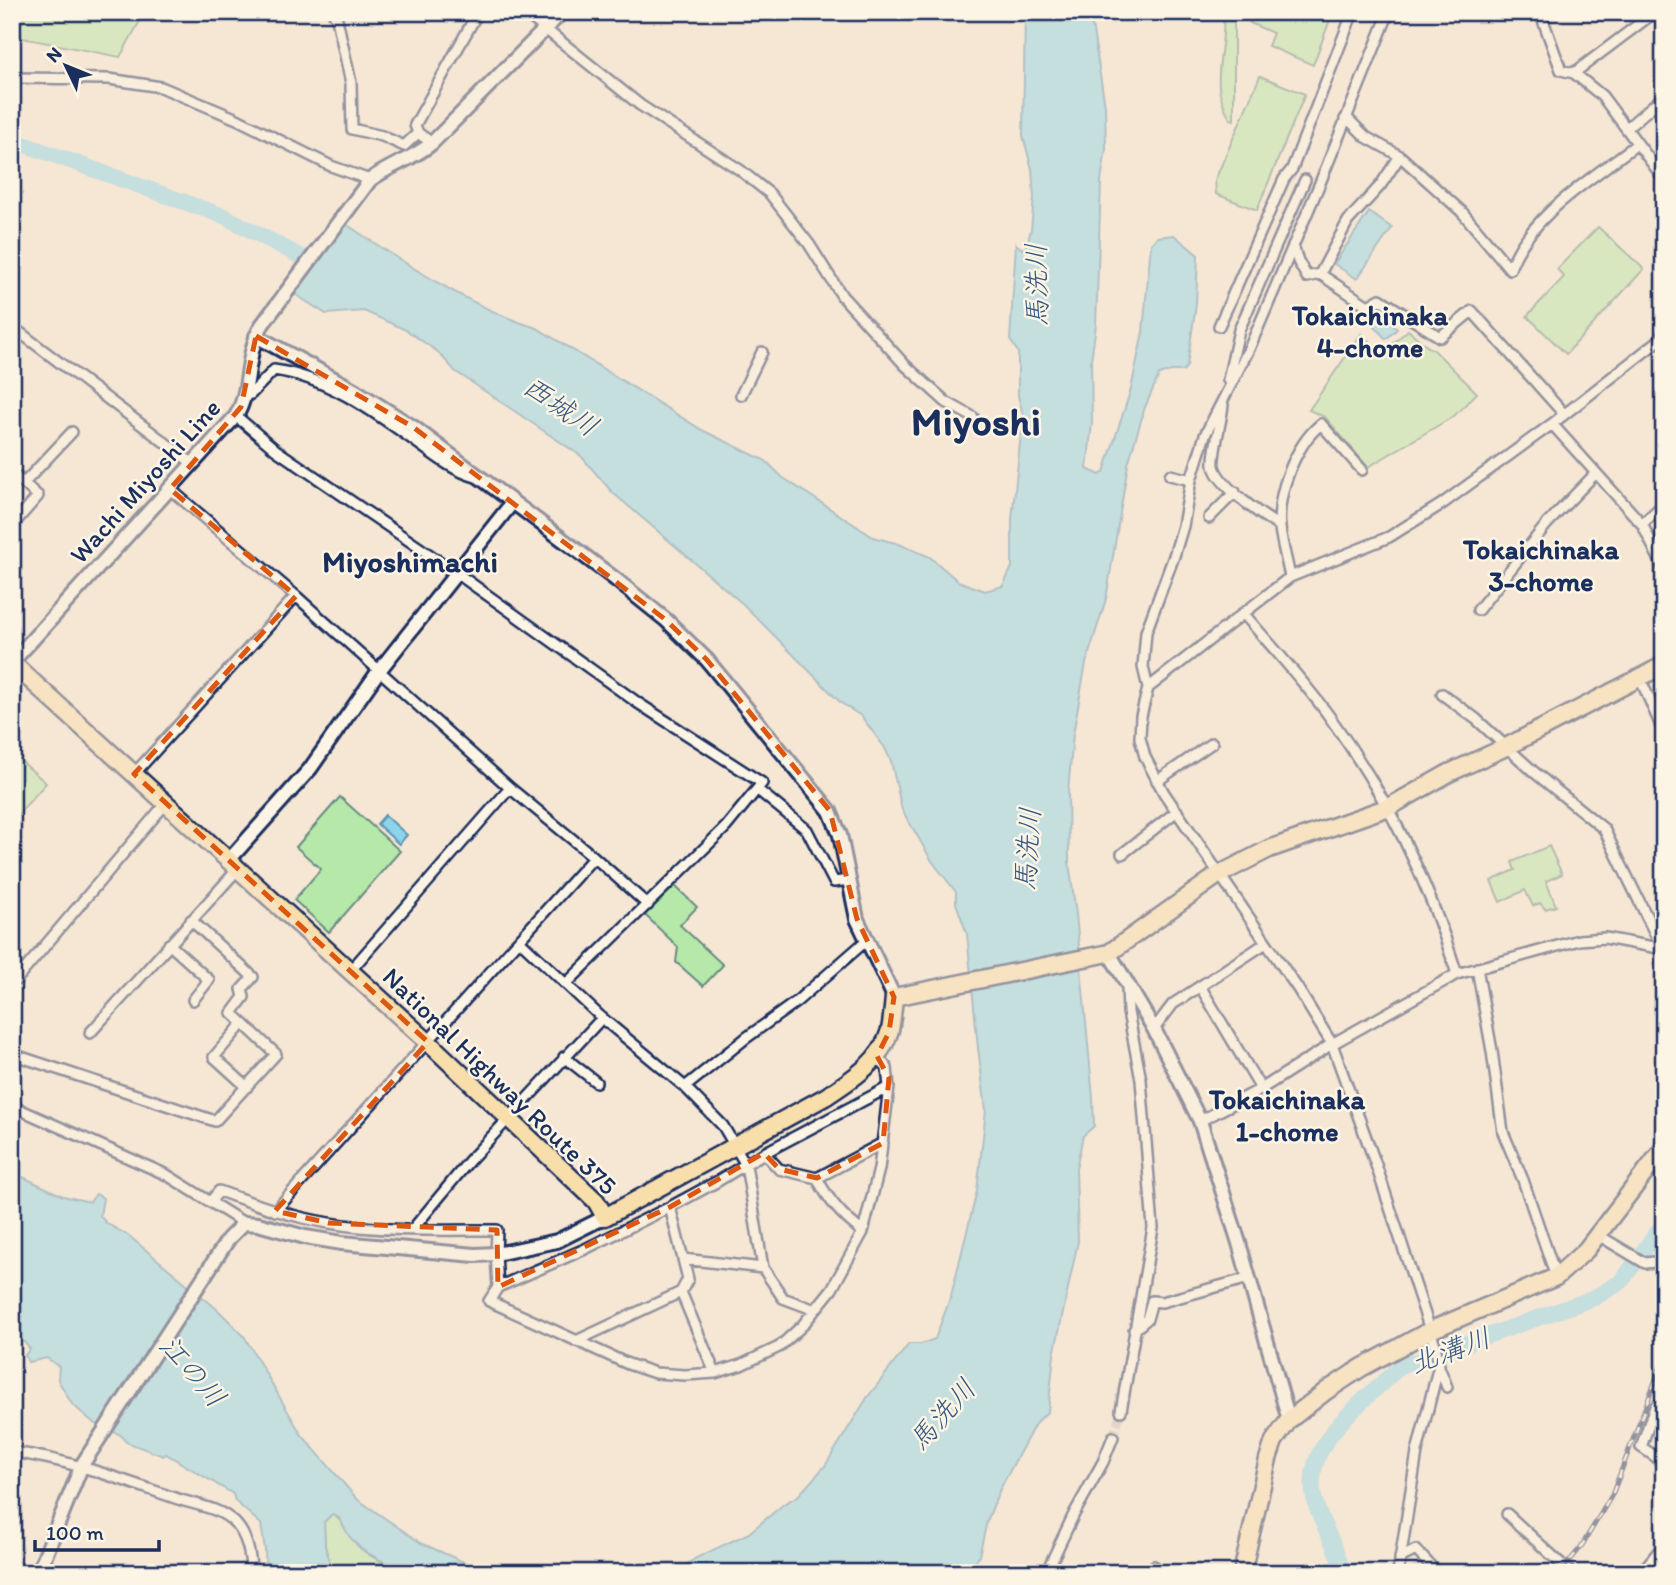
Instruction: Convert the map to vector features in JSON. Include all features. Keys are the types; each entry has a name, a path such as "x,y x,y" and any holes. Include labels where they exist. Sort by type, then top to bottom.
{"highway":[{"name":"National Highway Route 375","path":"12,662 428,1042 596,1202 605,1217 855,1078 877,1056 889,1032 901,996"},
{"path":"901,996 1101,955 1218,875 1269,849 1389,807 1664,664"},
{"path":"1242,1573 1268,1459 1274,1441 1289,1420 1349,1376 1556,1277 1586,1250 1664,1148"}],"street":[{"path":"332,12 337,19 351,83 352,129 382,136 404,146 418,133"},
{"path":"432,143 418,133 415,125 478,12"},
{"path":"524,12 640,105 740,170 770,194 809,244 842,296 905,365 946,402 973,417"},
{"name":"Wachi Miyoshi Line","path":"12,662 236,416 244,395 248,361 256,336 366,186 382,171 418,155 432,143 562,12"},
{"path":"1219,326 1284,179 1292,169 1353,12"},
{"path":"1389,12 1249,349 1205,435 1191,480 1183,526 1146,632 1143,667 1148,688 1141,716 1140,738 1144,757 1157,781 1332,1044 1376,1165 1447,1387"},
{"path":"1574,73 1655,12"},
{"path":"1543,14 1561,70 1574,73 1602,96 1664,179"},
{"path":"12,78 108,79 161,87 237,119 366,186"},
{"path":"1627,128 1664,96"},
{"path":"1345,120 1349,120 1366,137 1400,156 1462,212 1510,270 1514,257 1549,211 1637,145"},
{"path":"1320,274 1348,221 1380,186 1400,156"},
{"path":"1280,526 1266,519 1235,492 1219,475 1214,464 1239,330 1305,180"},
{"path":"1293,245 1307,277 1320,274 1368,306 1380,299 1440,337 1472,311 1564,414"},
{"path":"12,331 18,331 49,352 192,463"},
{"path":"256,336 356,391 413,427 615,579 666,620 707,660 830,811 840,835 858,919 867,940 901,996"},
{"path":"1148,688 1290,577 1389,537 1442,504 1663,338"},
{"path":"741,395 762,352"},
{"path":"244,395 251,394 274,370 328,385 409,436 458,472 481,478"},
{"path":"236,416 276,450 457,573 638,704 762,783 726,827 566,984"},
{"path":"1290,577 1280,526 1285,486 1298,451 1321,424 1362,470"},
{"path":"1552,424 1642,524 1664,569"},
{"path":"24,483 72,432"},
{"path":"12,474 38,496 12,526"},
{"path":"1478,610 1546,525 1595,474"},
{"path":"1170,475 1191,480"},
{"path":"170,489 296,596 510,788 648,905"},
{"path":"1209,518 1235,492"},
{"path":"90,1033 191,920 310,769 379,672 512,503"},
{"path":"1642,524 1664,504"},
{"path":"134,774 296,596"},
{"path":"1243,613 1328,715 1389,807 1441,921 1457,974"},
{"path":"1640,677 1664,733"},
{"path":"1442,694 1476,719 1604,829 1663,949"},
{"path":"1157,781 1212,743"},
{"path":"350,971 510,788"},
{"path":"758,790 807,830 834,882 850,880"},
{"path":"16,980 166,803"},
{"path":"1122,854 1177,811"},
{"path":"275,1211 594,857"},
{"path":"12,1054 215,1121 276,1054 232,1013 244,997 243,989 253,977 191,920"},
{"path":"1200,1121 1457,974 1579,940 1605,938 1663,949"},
{"path":"519,940 602,1018 685,1087 723,1126 746,1165 763,1268 783,1298 815,1310"},
{"path":"685,1087 796,1002 867,940"},
{"path":"1154,1029 1173,1004 1266,943"},
{"path":"169,944 209,980 192,1000"},
{"path":"1101,955 1128,987 1154,1029 1200,1121 1249,1278 1289,1420"},
{"path":"1477,968 1503,1132 1523,1180 1556,1277"},
{"path":"1200,986 1261,1088"},
{"path":"1121,1411 1153,1228 1141,1080 1128,1012 1128,987"},
{"path":"412,1230 469,1161 602,1018"},
{"path":"243,1023 214,1057 247,1087"},
{"path":"877,1056 887,1068 889,1087 883,1143 872,1204 863,1232 832,1289 779,1347 741,1365 715,1373 655,1373 628,1364 489,1301 498,1287 585,1249 670,1206 889,1087"},
{"path":"564,1057 596,1082"},
{"path":"12,1106 167,1175 244,1223 258,1224 305,1237 475,1255 496,1254 531,1249 556,1241 605,1217"},
{"path":"764,1153 779,1169 817,1178 883,1143"},
{"path":"817,1178 829,1201 844,1218 863,1232"},
{"path":"211,1201 219,1191 275,1211 329,1223 412,1230 497,1230 498,1287"},
{"path":"576,1341 681,1292 688,1279 670,1206"},
{"path":"38,1573 85,1462 229,1238 244,1223"},
{"path":"1598,1235 1645,1263 1664,1261"},
{"path":"683,1259 763,1268"},
{"path":"1134,1330 1147,1320 1152,1301 1162,1302 1249,1278"},
{"path":"681,1292 715,1373"},
{"path":"1398,1573 1417,1452 1438,1362"},
{"path":"1664,1401 1655,1407 1641,1447 1656,1457 1664,1467"},
{"path":"1046,1573 1114,1437"},
{"path":"12,1452 85,1462 187,1502 217,1510 237,1525 244,1535 250,1555 251,1573"},
{"path":"1507,1514 1571,1573"},
{"path":"1646,1571 1658,1552 1664,1549"},
{"path":"1400,1558 1416,1550 1437,1573"},
{"path":"1150,1573 1154,1566 1160,1573"}],"highlighted area":[{"path":"256,336 413,427 666,620 707,660 830,811 857,919 894,997 889,1032 877,1056 889,1078 883,1143 817,1178 779,1169 764,1153 670,1207 498,1287 497,1230 329,1223 275,1211 428,1042 134,774 296,596 170,489 241,407"}],"green space":[{"path":"12,12 145,12 120,57 12,36"},
{"path":"1223,12 1234,12 1234,120 1230,119 1226,111 1219,87"},
{"path":"1248,12 1333,12 1313,65 1268,46 1273,33 1250,23"},
{"path":"1260,76 1305,94 1257,210 1216,194 1215,180"},
{"path":"1598,227 1644,269 1566,354 1527,316 1564,277 1557,269"},
{"path":"1408,330 1434,350 1477,393 1454,416 1368,467 1325,417 1309,410 1361,334 1382,353"},
{"path":"12,753 46,783 12,821"},
{"path":"340,797 400,851 329,932 294,900 321,869 296,847"},
{"path":"1549,846 1562,874 1546,881 1556,906 1545,909 1540,903 1533,906 1525,890 1500,902 1491,881 1515,870 1512,862"},
{"path":"675,886 697,907 680,925 723,965 703,986 676,962 678,947 645,915"},
{"path":"332,1514 365,1552 404,1573 333,1573 325,1546 324,1522"}],"water":[{"name":"馬洗川","path":"1025,12 1090,12 1105,106 1106,149 1101,181 1096,325 1091,360 1092,423 1087,469 1100,475 1104,472 1131,389 1143,332 1151,244 1157,237 1174,235 1198,255 1196,304 1187,366 1183,371 1159,375 1145,407 1128,464 1106,599 1086,663 1073,734 1068,792 1069,862 1094,1126 1083,1136 1076,1169 1078,1241 1054,1355 1048,1411 1035,1424 1000,1489 987,1521 979,1556 968,1573 675,1573 696,1558 749,1533 785,1503 798,1496 825,1466 867,1398 909,1344 921,1344 935,1339 951,1296 977,1191 986,1110 967,934 956,903 956,892 932,861 902,810 891,761 885,748 861,716 841,703 743,604 612,492 581,456 455,371 438,352 406,330 364,311 326,314 293,293 343,222 437,282 488,309 537,328 702,430 766,461 782,477 873,537 930,557 958,581 985,591 1003,586 1012,567 1012,519 1023,414 1018,396 1018,352 1010,340 1016,244 1022,249 1026,247 1031,230 1034,197 1032,169 1023,136"},
{"path":"1369,212 1392,228 1357,279 1334,264"},
{"path":"1376,306 1397,329 1386,339 1365,316"},
{"path":"385,815 407,835 399,844 377,824"},
{"name":"江の川","path":"12,1172 63,1196 90,1202 96,1194 103,1198 100,1216 106,1223 129,1236 217,1309 244,1336 301,1434 357,1499 421,1543 488,1573 404,1573 361,1549 349,1536 339,1518 332,1514 324,1522 325,1546 333,1573 266,1573 261,1524 235,1501 233,1494 166,1454 163,1456 126,1442 121,1435 95,1424 72,1404 58,1380 59,1367 47,1358 28,1362 25,1355 30,1349 12,1328"}],"waterway":[{"name":"西城川","path":"12,140 226,217 322,268"},
{"name":"北溝川","path":"1343,1573 1338,1554 1318,1511 1312,1485 1314,1469 1326,1441 1347,1416 1403,1364 1594,1298 1621,1282 1664,1223"}],"tunnel":[{"path":"1113,1437 1121,1411"}],"railway":[{"path":"1560,1573 1581,1547 1612,1495 1664,1358"}],"district":[{"name":"Tokaichinaka 4-chome","path":"1370,331"},
{"name":"Miyoshi","path":"976,421"},
{"name":"Miyoshimachi","path":"410,561"},
{"name":"Tokaichinaka 3-chome","path":"1541,565"},
{"name":"Tokaichinaka 1-chome","path":"1287,1115"}]}
